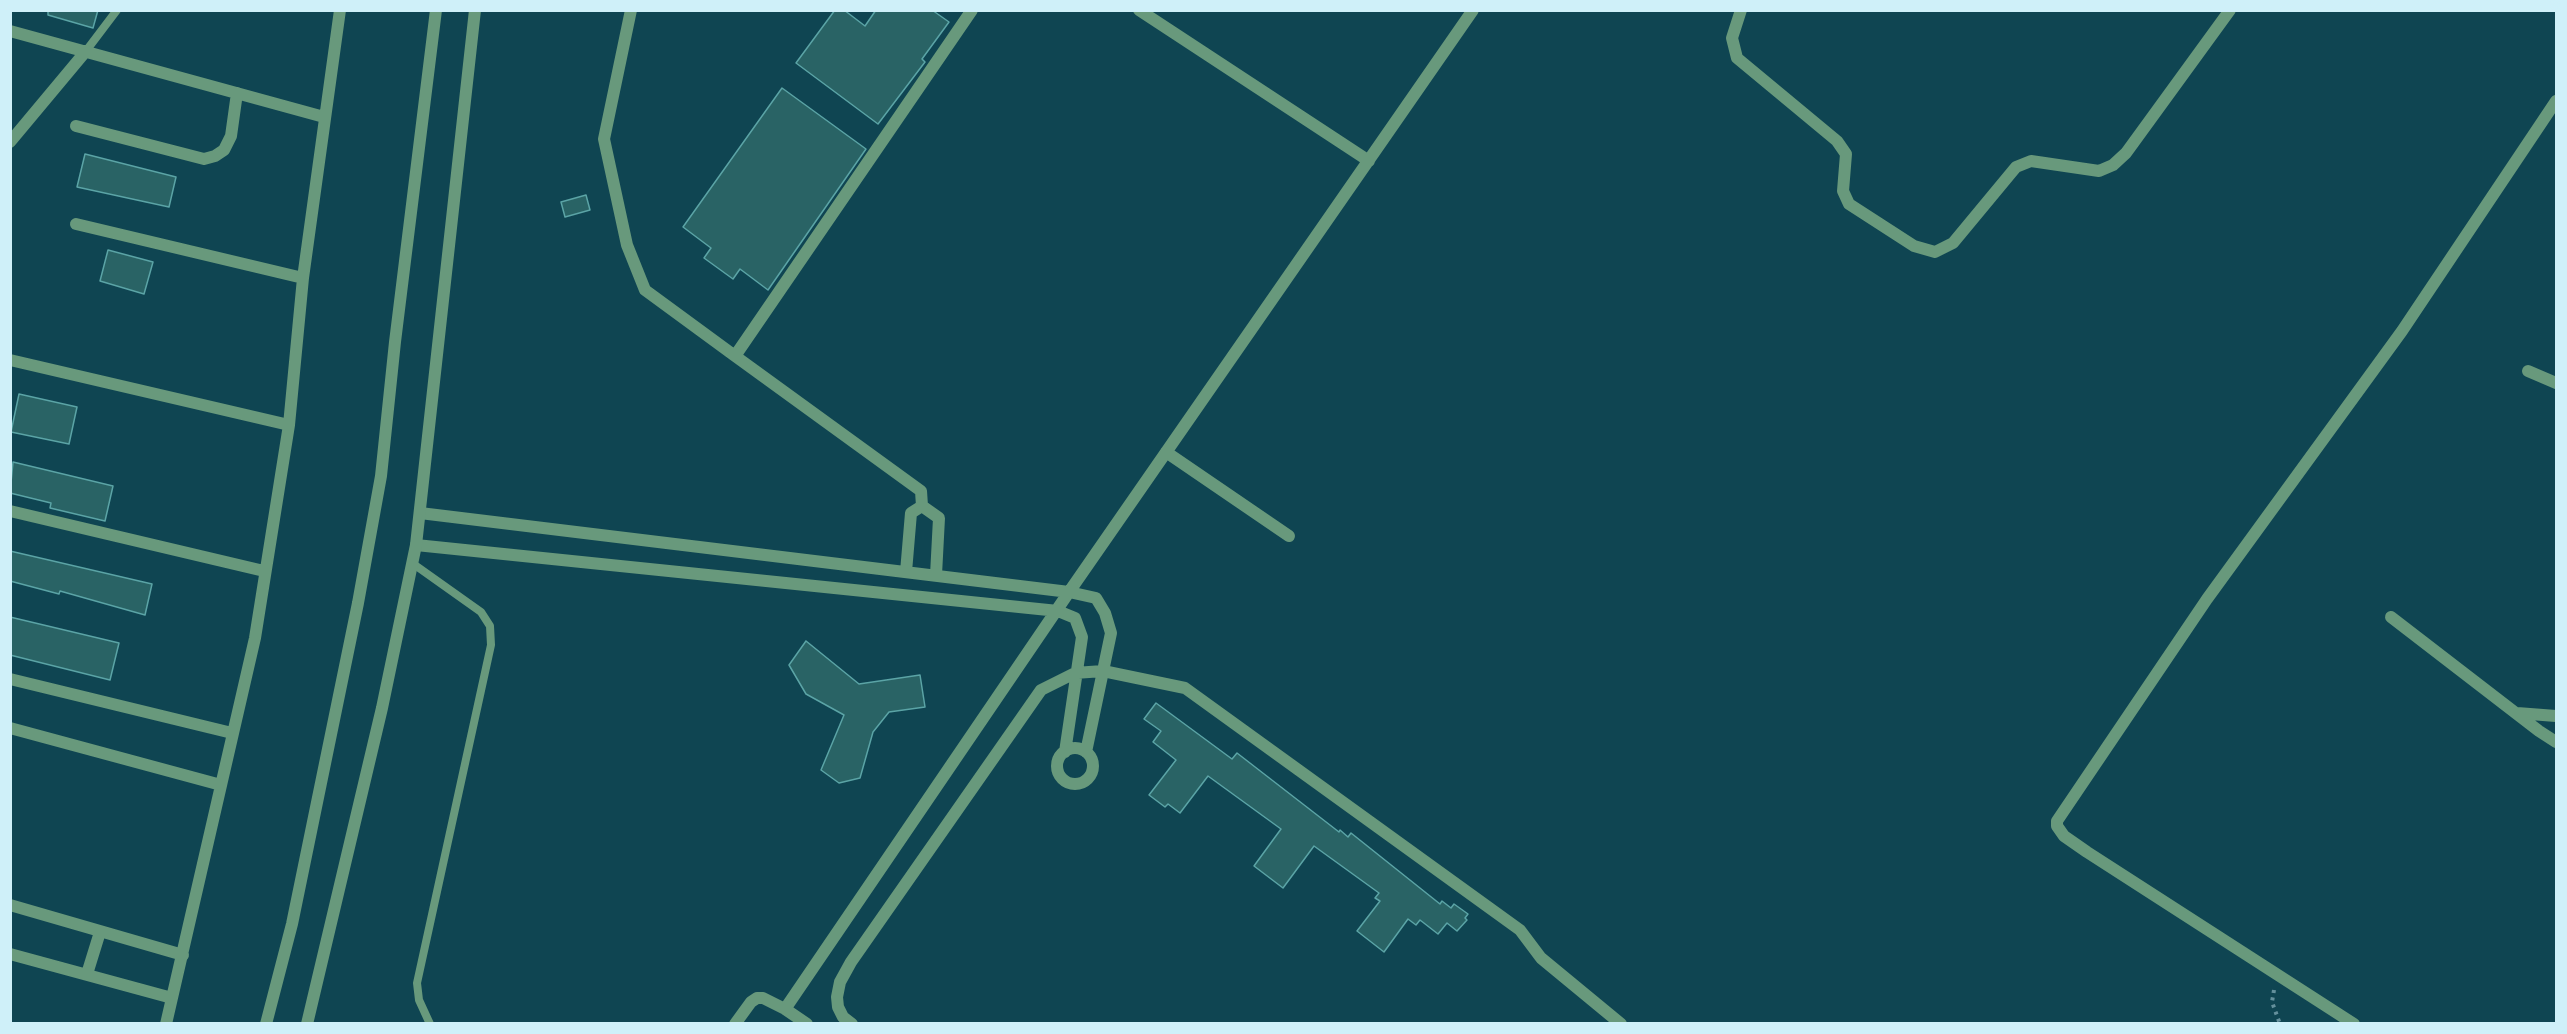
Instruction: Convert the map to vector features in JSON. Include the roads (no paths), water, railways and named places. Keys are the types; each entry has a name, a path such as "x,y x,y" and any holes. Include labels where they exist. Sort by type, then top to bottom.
{"street":[{"path":"166,1023 255,638 289,425 303,278 340,10"},
{"path":"266,1023 297,901 358,603 381,476 396,330 436,10"},
{"path":"307,1023 382,708 416,545 475,10"},
{"path":"735,356 972,10"},
{"path":"1139,10 1369,161"},
{"path":"785,1009 1069,592 1473,10"},
{"path":"1741,10 1732,38 1737,58 1837,141 1846,154 1843,191 1849,204 1914,246 1935,252 1953,243 2016,167 2031,161 2098,171 2113,165 2126,153 2230,10"},
{"path":"627,11 604,139 627,244 645,290 921,491 921,506"},
{"path":"10,31 324,117"},
{"path":"10,142 86,51"},
{"path":"76,126 204,159 224,150 231,135 237,93"},
{"path":"2354,1023 2064,836 2057,826 2057,821 2207,599 2402,331 2556,101"},
{"path":"76,224 303,278"},
{"path":"10,360 289,425"},
{"path":"2528,371 2556,383"},
{"path":"1166,452 1289,536"},
{"path":"906,572 912,513 921,506"},
{"path":"921,506 939,518 936,575"},
{"path":"10,511 264,571"},
{"path":"420,513 936,575 1069,592 1096,598 1105,613 1111,633 1086,752"},
{"path":"416,545 1058,611 1075,618 1081,631 1081,649 1075,673 1076,690 1065,752 1058,761 1059,773 1072,784 1084,782 1092,773 1093,761 1086,752 1076,748 1065,752"},
{"path":"2391,617 2556,742"},
{"path":"852,1023 843,1017 838,1007 837,997 840,982 851,962 1041,690 1075,673 1103,671 1185,688 1520,930 1541,958 1622,1023"},
{"path":"10,679 232,733"},
{"path":"2517,713 2556,716"},
{"path":"10,728 221,785"},
{"path":"10,905 183,955"},
{"path":"87,974 100,932"},
{"path":"10,954 172,998"},
{"path":"735,1023 751,1002 757,998 763,998 807,1023"}],"lane":[{"path":"86,51 117,10"},
{"path":"412,563 482,612 490,626 491,645 417,983 419,1000 430,1023"}]}
